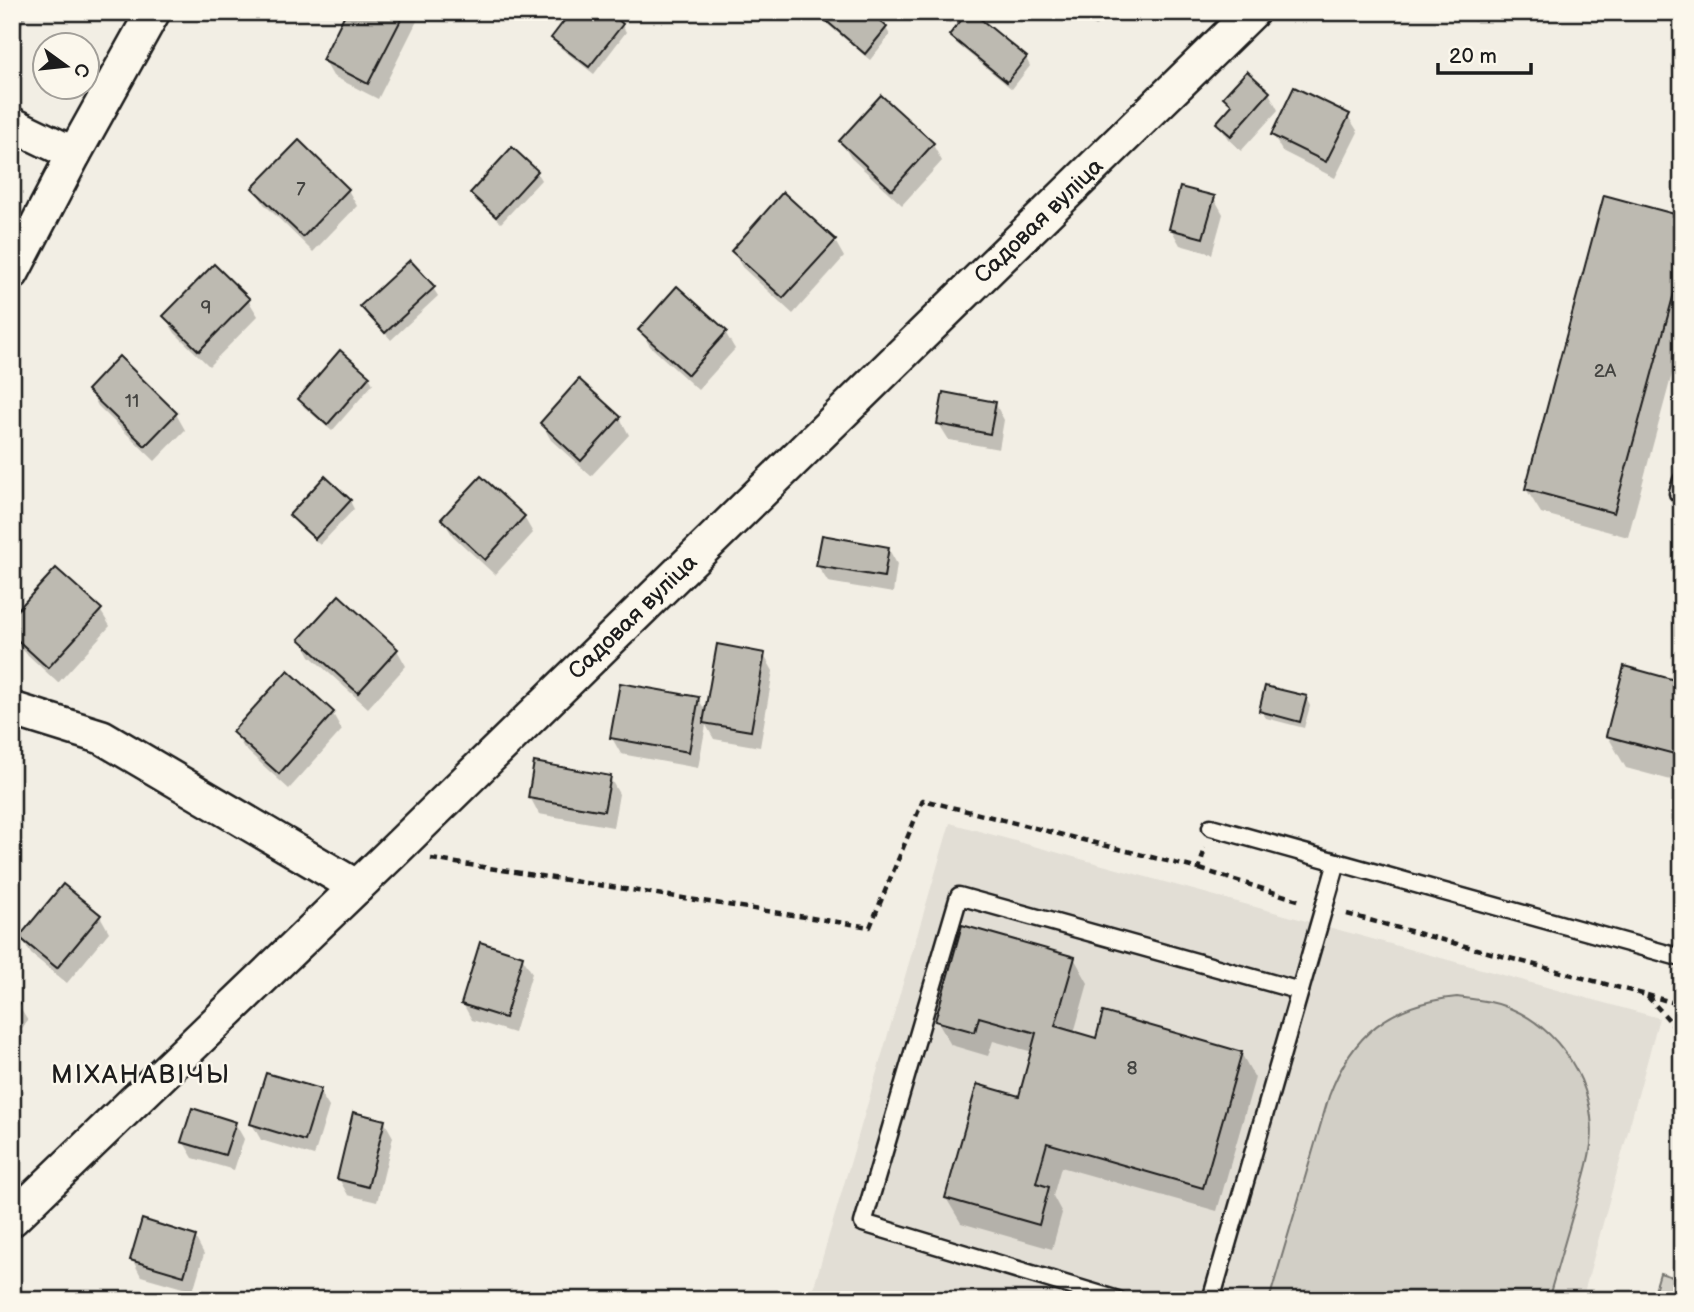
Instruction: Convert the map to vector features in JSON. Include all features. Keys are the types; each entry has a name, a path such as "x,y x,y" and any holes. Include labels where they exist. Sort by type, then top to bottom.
{"street":[{"path":"12,272 153,12"},
{"name":"Садовая вуліца","path":"12,1219 392,853 1252,12"},
{"path":"12,124 74,154"},
{"path":"12,709 102,737 357,887"}],"lane":[{"path":"1211,827 1682,958"},
{"path":"1211,1300 1337,862"},
{"path":"1118,1300 863,1223 959,896 1300,991"}],"path":[{"path":"392,853 870,926 923,800 1199,869 1324,908 1682,1004"},
{"path":"1199,869 1211,827"},
{"path":"1646,995 1682,1034"}],"shaded area":[{"path":"950,823 1659,1018 1582,1300 810,1300"},
{"path":"1457,997 1504,1006 1542,1027 1571,1061 1588,1101 1592,1123 1590,1153 1548,1300 1269,1300 1329,1096 1349,1055 1376,1026 1393,1015 1433,1001"},
{"path":"1660,1273 1682,1280 1682,1300 1652,1300"}],"building":[{"path":"346,12 405,12 368,84 322,60"},
{"path":"571,12 609,12 623,24 589,67 551,38"},
{"path":"816,12 870,12 887,27 865,54"},
{"path":"968,12 972,12 1027,57 1007,82 949,35"},
{"path":"1247,71 1270,92 1231,136 1216,123 1232,105 1223,97"},
{"path":"1294,87 1350,114 1326,162 1271,135"},
{"path":"881,95 934,143 892,190 839,141"},
{"path":"299,140 349,189 303,237 252,188"},
{"path":"512,147 538,171 496,217 470,193"},
{"path":"1180,187 1215,196 1203,238 1169,229"},
{"path":"783,192 836,240 783,298 731,251"},
{"path":"1604,195 1682,216 1682,264 1614,513 1525,489"},
{"path":"410,260 435,287 385,333 360,306"},
{"path":"214,264 250,299 199,351 163,316"},
{"path":"677,286 727,331 688,375 638,330"},
{"path":"340,350 370,376 327,425 298,399"},
{"path":"119,356 177,413 145,446 87,390"},
{"path":"579,379 621,417 581,461 540,423"},
{"path":"943,392 996,402 990,434 937,424"},
{"path":"325,476 351,500 315,539 289,515"},
{"path":"481,476 525,516 485,560 441,519"},
{"path":"822,535 889,547 884,577 816,566"},
{"path":"56,568 102,609 48,668 12,635 12,616"},
{"path":"339,595 398,649 358,693 299,639"},
{"path":"717,644 765,653 751,731 703,723"},
{"path":"1624,666 1682,682 1682,756 1606,736"},
{"path":"288,670 334,712 279,774 232,732"},
{"path":"620,683 699,697 689,752 610,738"},
{"path":"1265,686 1307,696 1300,722 1259,711"},
{"path":"534,762 611,776 604,811 528,798"},
{"path":"63,884 101,915 57,968 19,937"},
{"path":"962,925 1075,957 1055,1026 1096,1038 1103,1012 1242,1052 1203,1188 1047,1143 1036,1183 1049,1187 1039,1225 945,1198 977,1084 1019,1096 1036,1033 979,1017 975,1032 935,1021"},
{"path":"480,942 523,956 505,1018 461,1004"},
{"path":"12,998 20,1004 12,1012"},
{"path":"266,1073 321,1089 305,1141 250,1124"},
{"path":"192,1108 236,1122 225,1155 181,1142"},
{"path":"353,1112 385,1120 368,1187 337,1179"},
{"path":"142,1219 196,1236 184,1276 130,1260"}],"district":[{"name":"МІХАНАВІЧЫ","path":"141,1075"}]}
